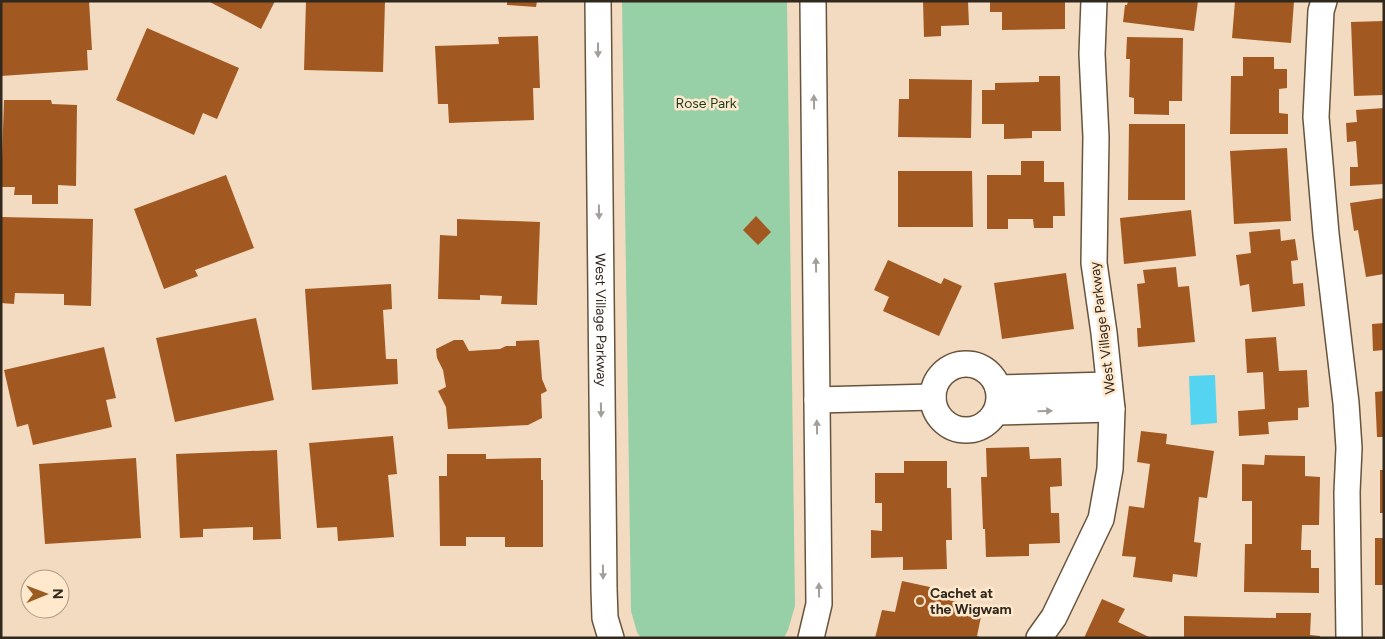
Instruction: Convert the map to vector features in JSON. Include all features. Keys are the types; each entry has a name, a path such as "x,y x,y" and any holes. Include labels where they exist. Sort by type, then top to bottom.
{"street":[{"name":"West Village Parkway","path":"598,1 604,584 605,618 611,638"},
{"path":"811,638 819,604 813,1"},
{"name":"West Village Parkway","path":"1039,638 1054,617 1101,519 1110,469 1111,397 1094,263 1096,137 1092,54 1094,1"},
{"path":"1324,1 1321,10 1316,117 1326,234 1346,403 1349,448 1347,492 1349,638"},
{"path":"958,365 979,366 995,380 998,388 999,401 996,412 990,421 980,428 970,431 958,430 948,426 934,408 935,386 940,376 948,369 958,365"},
{"path":"998,388 1111,397"},
{"path":"817,400 933,397"},
{"path":"996,412 1111,397"}],"green space":[{"name":"Rose Park","path":"622,1 787,1 795,606 784,638 641,638 637,632 631,611"}],"water":[{"path":"1215,375 1217,423 1191,425 1189,376"}],"building":[{"path":"1,1 89,1 92,50 87,50 88,70 1,76"},
{"path":"208,1 275,1 261,29"},
{"path":"306,1 385,1 383,72 304,70"},
{"path":"507,1 537,1 536,7 507,5"},
{"path":"923,1 968,1 969,25 941,26 941,36 924,37"},
{"path":"990,1 1065,1 1065,29 1002,30 1002,12 990,12"},
{"path":"1128,1 1198,1 1194,31 1123,22 1125,5 1127,5"},
{"path":"1235,1 1294,1 1291,43 1232,38"},
{"path":"1384,21 1384,95 1354,96 1351,22"},
{"path":"147,28 239,68 217,119 203,113 194,135 116,100"},
{"path":"538,36 540,88 533,88 534,120 449,123 448,104 438,104 435,46 499,44 498,37"},
{"path":"1127,37 1183,38 1182,101 1169,101 1169,115 1134,114 1134,98 1129,97 1130,59 1126,59"},
{"path":"1243,57 1274,57 1274,69 1287,69 1287,88 1279,89 1279,113 1288,114 1288,134 1230,134 1231,76 1243,76"},
{"path":"1039,76 1060,76 1061,131 1032,131 1032,138 1004,139 1004,124 982,124 982,90 995,90 995,83 1039,82"},
{"path":"909,79 972,80 971,138 898,137 899,99 909,99"},
{"path":"4,100 51,100 52,104 77,105 76,186 58,185 58,204 32,204 32,195 14,195 15,187 1,187"},
{"path":"1384,108 1384,184 1350,186 1350,167 1358,167 1356,141 1347,142 1346,123 1357,122 1356,110"},
{"path":"1129,124 1185,124 1185,200 1128,200"},
{"path":"1287,148 1291,221 1234,224 1230,151"},
{"path":"1021,161 1044,161 1044,182 1064,182 1065,216 1053,216 1053,228 1034,228 1033,219 1008,219 1008,229 987,229 987,175 1021,175"},
{"path":"898,171 972,171 973,227 898,227"},
{"path":"226,175 254,248 195,270 198,276 164,289 134,209"},
{"path":"1384,198 1384,274 1366,277 1358,230 1354,231 1350,203"},
{"path":"1191,210 1196,256 1124,264 1120,218"},
{"path":"756,216 771,232 758,245 743,230"},
{"path":"1,217 93,219 91,306 64,305 64,294 15,293 14,304 1,303"},
{"path":"457,219 540,222 537,305 501,304 502,296 480,295 480,300 438,299 440,235 457,236"},
{"path":"1280,229 1281,241 1295,239 1298,260 1291,261 1293,284 1303,283 1305,306 1252,312 1249,284 1240,286 1236,255 1251,253 1249,232"},
{"path":"888,260 941,284 944,278 962,286 939,336 883,311 889,297 874,290"},
{"path":"1176,267 1178,287 1189,286 1195,342 1138,347 1137,328 1141,328 1137,284 1145,283 1143,270"},
{"path":"1066,273 1074,329 1002,339 994,283"},
{"path":"391,284 392,309 383,310 386,359 397,359 398,384 312,390 305,289"},
{"path":"256,318 274,400 175,422 156,338"},
{"path":"1384,323 1384,350 1373,351 1372,324"},
{"path":"1276,337 1279,371 1307,370 1309,407 1298,408 1298,420 1268,422 1269,434 1239,436 1238,411 1265,409 1263,372 1247,373 1245,339"},
{"path":"454,340 463,340 469,351 500,349 506,346 516,346 516,341 539,340 542,379 547,391 541,394 542,418 528,425 448,429 446,407 438,391 446,387 436,349"},
{"path":"104,347 116,398 106,400 112,427 33,445 28,424 17,427 4,370"},
{"path":"1384,391 1384,437 1377,437 1375,392"},
{"path":"1141,431 1167,434 1166,444 1214,451 1207,498 1199,497 1194,542 1201,543 1197,577 1173,574 1172,582 1133,577 1136,557 1122,556 1129,506 1144,508 1150,464 1137,462"},
{"path":"393,436 397,474 388,475 394,537 338,541 337,527 317,528 309,443"},
{"path":"1029,447 1030,459 1061,458 1062,486 1050,487 1051,513 1059,513 1060,543 1029,544 1029,556 986,557 981,477 987,477 986,448"},
{"path":"277,450 281,539 253,540 253,527 203,529 203,537 180,538 176,454"},
{"path":"447,454 486,454 486,459 541,458 541,480 543,480 543,547 505,547 505,537 466,537 466,546 440,546 439,476 447,476"},
{"path":"1265,455 1305,456 1305,476 1320,477 1319,525 1302,525 1301,550 1311,550 1311,568 1319,568 1319,593 1244,592 1245,544 1252,544 1252,501 1242,501 1242,464 1264,465"},
{"path":"136,458 141,538 45,544 39,464"},
{"path":"904,461 947,461 947,488 951,488 952,540 946,540 947,569 903,570 903,557 871,558 871,530 882,531 882,503 875,503 875,473 904,473"},
{"path":"1380,470 1384,470 1384,513 1380,513"},
{"path":"1375,538 1384,538 1384,585 1375,585"},
{"path":"902,581 930,587 928,596 983,607 977,636 983,638 875,638 882,610 895,612"},
{"path":"1102,599 1125,609 1118,622 1151,638 1084,638"},
{"path":"1276,613 1311,613 1310,635 1320,636 1320,638 1184,638 1184,616 1276,618"}],"place":[{"name":"Cachet at the Wigwam","path":"920,601"}]}
